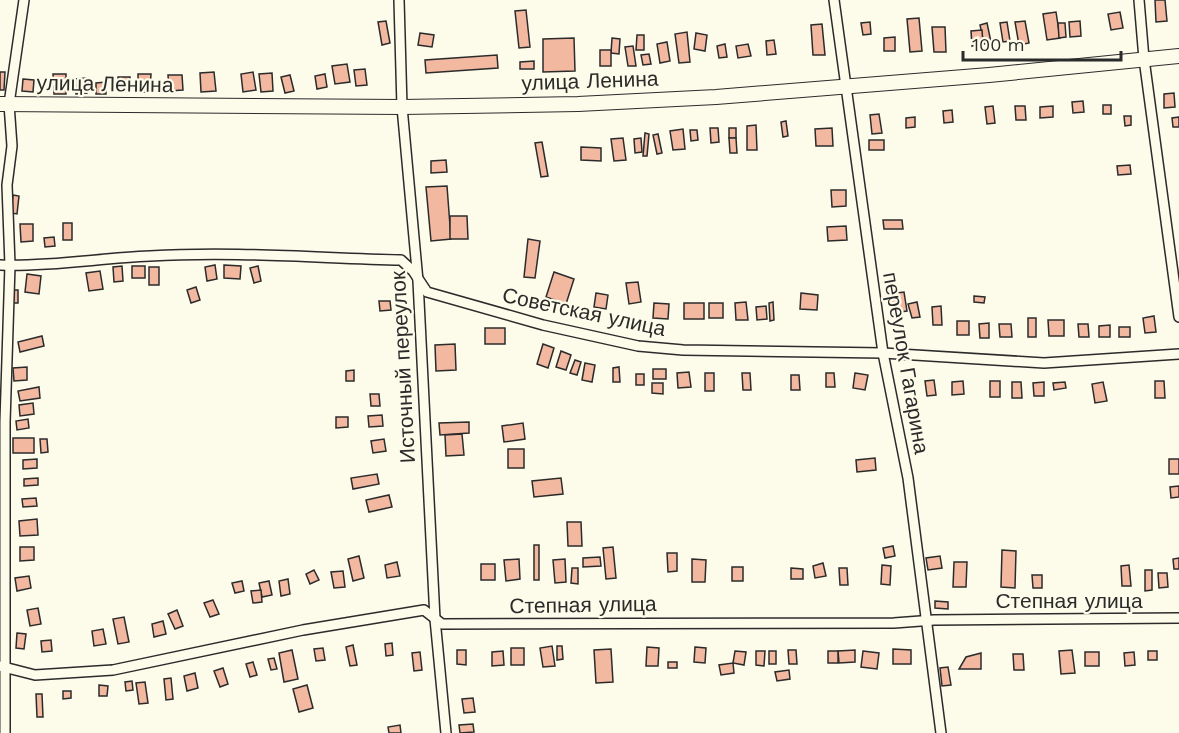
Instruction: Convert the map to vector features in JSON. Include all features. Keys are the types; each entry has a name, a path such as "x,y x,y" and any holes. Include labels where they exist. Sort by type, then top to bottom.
{"street":[{"path":"5,733 2,422 7,184 12,146 5,104 24,0"},
{"name":"Источный переулок","path":"399,0 402,107 418,281 435,619 446,733"},
{"name":"переулок Гагарина","path":"834,0 884,353 908,478 941,733"},
{"path":"1139,0 1144,59 1179,317"},
{"name":"улица Ленина","path":"5,104 402,107 578,104 846,87 1179,56"},
{"name":"Советская улица","path":"5,265 97,262 149,256 199,254 401,260 413,271 427,292 543,325 638,346 683,350 884,353 1044,363 1179,354"},
{"name":"Степная улица","path":"3,667 35,675 113,670 241,643 424,610 442,624 520,625 672,622 894,623 926,620 1179,618"}],"building":[{"path":"1155,0 1165,0 1167,21 1156,22"},
{"path":"526,10 530,47 519,48 515,11"},
{"path":"1056,12 1060,38 1047,40 1043,14"},
{"path":"1120,12 1123,28 1111,30 1108,14"},
{"path":"919,18 922,51 910,52 907,19"},
{"path":"386,21 390,43 382,45 378,22"},
{"path":"1025,21 1029,43 1019,45 1015,22"},
{"path":"1080,21 1081,36 1070,37 1069,22"},
{"path":"870,22 871,34 863,35 861,23"},
{"path":"1007,22 1010,41 1003,42 1000,23"},
{"path":"987,23 991,42 984,44 980,25"},
{"path":"1058,23 1065,23 1066,37 1059,38"},
{"path":"822,24 825,55 813,55 811,25"},
{"path":"932,27 945,27 946,52 934,52"},
{"path":"982,30 983,44 972,46 971,31"},
{"path":"687,32 690,62 679,63 675,34"},
{"path":"420,33 434,35 432,47 418,45"},
{"path":"696,33 707,35 705,51 694,49"},
{"path":"637,35 644,35 644,50 636,50"},
{"path":"895,37 895,51 884,51 884,38"},
{"path":"574,38 575,71 543,72 543,39"},
{"path":"612,38 620,39 619,54 611,53"},
{"path":"774,40 776,54 767,55 766,41"},
{"path":"667,42 670,61 660,63 657,44"},
{"path":"725,44 727,57 719,58 717,46"},
{"path":"748,44 751,56 738,58 736,46"},
{"path":"633,46 636,66 628,66 625,47"},
{"path":"600,50 611,50 611,66 600,66"},
{"path":"649,54 651,64 643,65 641,55"},
{"path":"497,55 498,68 426,73 425,60"},
{"path":"534,61 534,69 520,69 520,62"},
{"path":"347,64 350,82 335,84 332,66"},
{"path":"365,69 367,85 356,86 354,70"},
{"path":"0,72 5,72 4,90 0,90"},
{"path":"214,72 216,91 201,92 200,73"},
{"path":"253,72 256,90 243,92 241,74"},
{"path":"272,73 273,91 261,92 259,74"},
{"path":"53,74 66,74 66,94 54,94"},
{"path":"138,74 151,74 150,92 138,92"},
{"path":"325,74 327,87 317,89 315,76"},
{"path":"168,75 182,75 183,90 169,91"},
{"path":"290,75 294,91 285,93 281,77"},
{"path":"118,77 130,77 130,91 118,92"},
{"path":"86,78 87,93 76,94 75,79"},
{"path":"23,79 34,80 33,92 22,91"},
{"path":"106,82 106,94 96,94 96,83"},
{"path":"1174,93 1175,107 1164,108 1164,94"},
{"path":"1083,101 1084,112 1073,113 1072,102"},
{"path":"1103,105 1111,105 1111,114 1103,114"},
{"path":"993,106 995,123 987,124 985,107"},
{"path":"1015,106 1025,106 1026,120 1016,120"},
{"path":"1053,106 1053,117 1040,118 1040,107"},
{"path":"952,110 953,122 944,123 943,111"},
{"path":"879,114 882,133 872,134 870,115"},
{"path":"1124,116 1131,116 1131,125 1125,126"},
{"path":"915,117 915,127 906,128 906,118"},
{"path":"1179,117 1179,127 1173,127 1172,118"},
{"path":"786,121 788,136 783,137 781,122"},
{"path":"756,125 757,150 747,150 747,126"},
{"path":"710,128 718,128 719,142 711,143"},
{"path":"729,128 736,128 736,138 729,138"},
{"path":"832,128 833,146 816,146 815,129"},
{"path":"683,129 685,149 673,150 670,131"},
{"path":"690,130 697,130 698,140 691,141"},
{"path":"645,133 649,134 647,156 643,156"},
{"path":"658,134 662,153 657,154 653,135"},
{"path":"623,138 626,160 614,161 611,139"},
{"path":"641,138 642,152 635,153 634,139"},
{"path":"729,138 736,138 737,153 730,153"},
{"path":"869,140 884,140 884,150 869,150"},
{"path":"542,142 548,176 541,177 535,143"},
{"path":"581,147 601,148 601,161 581,160"},
{"path":"446,160 447,172 431,173 431,161"},
{"path":"1130,165 1131,174 1118,175 1117,166"},
{"path":"447,186 451,239 431,241 426,187"},
{"path":"831,190 846,190 846,206 832,207"},
{"path":"13,195 19,196 17,214 11,213"},
{"path":"450,216 467,216 468,239 450,239"},
{"path":"883,220 902,220 903,229 884,229"},
{"path":"63,223 72,223 72,240 63,240"},
{"path":"20,224 33,224 33,241 21,242"},
{"path":"846,226 847,240 828,241 827,227"},
{"path":"54,237 55,246 45,247 44,238"},
{"path":"528,239 540,241 535,278 524,277"},
{"path":"215,265 217,279 207,281 205,267"},
{"path":"224,265 241,266 240,279 224,278"},
{"path":"122,266 123,281 114,282 113,267"},
{"path":"132,266 145,266 145,278 132,278"},
{"path":"258,266 261,281 254,283 250,268"},
{"path":"149,267 159,267 159,285 149,285"},
{"path":"100,271 103,289 89,291 86,273"},
{"path":"554,272 574,279 566,304 546,297"},
{"path":"27,274 41,276 39,294 25,292"},
{"path":"638,282 641,302 629,304 626,283"},
{"path":"196,287 200,300 191,303 187,290"},
{"path":"14,290 18,290 18,303 13,303"},
{"path":"904,292 907,311 892,313 889,294"},
{"path":"596,293 608,295 606,309 594,307"},
{"path":"801,293 818,295 817,310 800,309"},
{"path":"974,296 985,297 984,303 974,302"},
{"path":"379,301 390,301 391,310 380,311"},
{"path":"746,302 748,320 736,320 735,303"},
{"path":"773,302 774,320 770,321 769,303"},
{"path":"917,302 920,317 912,318 908,304"},
{"path":"654,303 669,304 668,319 653,318"},
{"path":"684,303 704,303 704,319 684,319"},
{"path":"709,303 723,303 723,318 709,318"},
{"path":"766,306 767,319 757,320 756,307"},
{"path":"941,306 942,325 933,325 932,307"},
{"path":"1154,316 1156,332 1145,333 1143,318"},
{"path":"1028,318 1036,318 1036,337 1028,337"},
{"path":"1048,320 1064,320 1064,336 1049,336"},
{"path":"957,321 969,321 969,335 957,335"},
{"path":"989,323 989,338 980,338 979,324"},
{"path":"999,324 1011,324 1012,337 1000,337"},
{"path":"1078,324 1088,324 1089,337 1079,337"},
{"path":"1110,325 1110,337 1099,337 1099,326"},
{"path":"1119,327 1130,327 1130,337 1119,337"},
{"path":"485,328 505,328 505,344 485,344"},
{"path":"42,336 44,346 20,352 18,342"},
{"path":"455,344 456,370 436,371 435,345"},
{"path":"543,344 554,348 548,368 537,364"},
{"path":"561,351 571,355 566,370 556,367"},
{"path":"575,360 581,362 577,375 570,373"},
{"path":"585,363 595,365 592,382 582,380"},
{"path":"27,367 27,380 14,381 13,368"},
{"path":"619,367 620,382 613,382 613,368"},
{"path":"653,369 666,369 666,379 653,379"},
{"path":"354,370 354,381 346,381 346,371"},
{"path":"689,372 691,387 678,388 677,373"},
{"path":"705,373 714,373 714,391 705,391"},
{"path":"742,373 750,373 751,390 743,390"},
{"path":"826,373 834,373 835,387 826,387"},
{"path":"855,373 868,375 865,390 853,388"},
{"path":"636,374 644,374 644,385 636,385"},
{"path":"791,375 799,375 800,390 791,390"},
{"path":"934,380 936,395 927,396 925,381"},
{"path":"963,381 964,394 952,395 952,382"},
{"path":"990,381 1000,381 1000,397 990,397"},
{"path":"1155,381 1164,381 1165,398 1155,398"},
{"path":"1012,382 1021,382 1022,398 1012,398"},
{"path":"1044,382 1044,396 1034,396 1033,383"},
{"path":"1065,382 1066,388 1054,390 1053,383"},
{"path":"1103,382 1107,401 1095,403 1092,384"},
{"path":"652,383 663,383 663,394 652,393"},
{"path":"39,387 40,398 20,401 18,391"},
{"path":"370,394 379,394 380,406 371,406"},
{"path":"33,403 34,414 20,416 19,405"},
{"path":"382,415 383,426 369,427 368,416"},
{"path":"336,417 348,417 348,427 336,428"},
{"path":"28,419 29,428 17,430 16,421"},
{"path":"469,422 469,433 440,435 439,423"},
{"path":"523,423 525,439 504,442 502,426"},
{"path":"462,434 464,455 446,456 445,435"},
{"path":"13,438 34,438 34,453 13,453"},
{"path":"40,439 47,439 48,452 41,453"},
{"path":"384,439 386,451 373,453 371,441"},
{"path":"508,449 524,449 524,468 508,468"},
{"path":"875,458 876,470 857,472 856,460"},
{"path":"37,459 37,468 23,469 23,460"},
{"path":"1169,459 1179,459 1179,474 1169,474"},
{"path":"377,474 379,484 353,489 351,478"},
{"path":"38,478 38,485 24,486 24,479"},
{"path":"561,478 563,494 534,497 532,481"},
{"path":"1179,486 1179,497 1171,498 1170,487"},
{"path":"389,495 392,507 369,512 366,500"},
{"path":"36,498 37,506 23,507 22,499"},
{"path":"37,519 38,535 20,536 19,521"},
{"path":"567,522 581,522 582,546 568,546"},
{"path":"534,545 539,545 539,580 534,580"},
{"path":"893,546 895,556 885,558 883,548"},
{"path":"20,547 34,547 34,560 20,561"},
{"path":"613,547 616,578 606,579 603,548"},
{"path":"1002,550 1016,551 1015,588 1001,587"},
{"path":"667,553 677,553 677,571 668,572"},
{"path":"359,556 364,578 353,581 348,559"},
{"path":"940,556 942,568 928,570 926,558"},
{"path":"600,557 601,566 583,567 583,558"},
{"path":"1179,558 1179,569 1174,569 1173,559"},
{"path":"519,559 520,579 506,581 504,560"},
{"path":"565,559 566,582 555,583 553,560"},
{"path":"692,559 706,560 705,582 692,582"},
{"path":"397,562 400,576 387,578 385,565"},
{"path":"954,562 967,562 966,587 953,587"},
{"path":"823,563 826,576 815,578 813,566"},
{"path":"481,564 495,564 495,580 481,580"},
{"path":"882,565 891,566 890,585 881,584"},
{"path":"1129,565 1131,586 1122,586 1121,566"},
{"path":"732,567 743,567 743,581 732,581"},
{"path":"572,568 578,568 578,584 571,583"},
{"path":"791,568 803,569 803,579 791,579"},
{"path":"839,568 847,568 848,585 840,585"},
{"path":"314,570 319,580 310,584 306,574"},
{"path":"1145,570 1152,570 1152,590 1145,591"},
{"path":"343,571 345,587 334,588 331,572"},
{"path":"1158,573 1167,573 1168,587 1159,588"},
{"path":"1032,575 1042,575 1042,588 1033,588"},
{"path":"29,576 31,588 17,591 15,578"},
{"path":"288,579 290,594 281,596 279,581"},
{"path":"242,581 244,591 235,593 232,583"},
{"path":"269,581 272,595 262,597 259,583"},
{"path":"261,590 262,602 253,603 251,591"},
{"path":"213,600 219,614 210,617 204,603"},
{"path":"935,601 948,602 948,609 935,608"},
{"path":"38,608 41,624 30,626 27,610"},
{"path":"177,610 183,626 175,629 168,614"},
{"path":"124,617 129,642 118,644 113,619"},
{"path":"163,621 166,634 154,637 152,624"},
{"path":"103,629 106,644 94,646 92,631"},
{"path":"17,633 26,634 24,649 16,648"},
{"path":"51,640 52,651 42,652 41,641"},
{"path":"392,643 393,655 386,656 385,644"},
{"path":"353,645 357,665 350,666 346,647"},
{"path":"552,646 555,666 543,667 540,648"},
{"path":"557,646 562,646 563,659 557,660"},
{"path":"647,647 659,648 658,666 646,666"},
{"path":"695,647 706,648 705,663 694,662"},
{"path":"323,648 325,660 316,661 314,649"},
{"path":"511,648 524,648 524,665 511,665"},
{"path":"611,649 613,682 596,683 594,650"},
{"path":"893,649 911,650 911,664 893,664"},
{"path":"292,650 298,679 284,682 279,653"},
{"path":"457,650 466,650 466,665 457,664"},
{"path":"788,650 796,650 797,664 789,664"},
{"path":"855,650 855,662 839,663 838,651"},
{"path":"1072,650 1075,673 1061,674 1059,651"},
{"path":"503,651 504,665 492,666 492,652"},
{"path":"735,651 746,652 744,665 733,663"},
{"path":"756,651 765,651 764,666 756,665"},
{"path":"769,651 776,651 776,664 769,664"},
{"path":"828,651 838,651 838,663 828,663"},
{"path":"863,651 879,653 877,669 861,667"},
{"path":"1148,651 1157,651 1157,660 1148,660"},
{"path":"420,652 422,670 414,671 412,653"},
{"path":"1085,652 1099,652 1099,666 1085,666"},
{"path":"1134,652 1135,665 1125,666 1124,653"},
{"path":"981,653 981,669 959,669 966,657"},
{"path":"1013,654 1023,654 1024,670 1014,670"},
{"path":"274,658 277,669 271,670 268,659"},
{"path":"253,662 257,675 250,677 246,664"},
{"path":"668,662 677,662 677,668 668,668"},
{"path":"733,663 734,673 721,675 719,665"},
{"path":"948,667 951,685 942,686 940,668"},
{"path":"223,668 228,684 220,687 214,671"},
{"path":"789,670 790,679 777,681 775,672"},
{"path":"195,673 198,688 187,691 184,676"},
{"path":"171,678 173,699 166,700 164,679"},
{"path":"132,681 133,690 126,691 125,682"},
{"path":"145,682 148,703 139,704 136,683"},
{"path":"99,685 108,686 107,696 99,696"},
{"path":"307,685 313,708 299,712 293,689"},
{"path":"63,691 71,691 71,698 63,699"},
{"path":"36,694 42,694 43,717 37,717"},
{"path":"473,698 475,712 464,713 462,699"},
{"path":"473,724 474,732 460,733 459,725"},
{"path":"400,725 401,733 389,733 388,727"}]}
